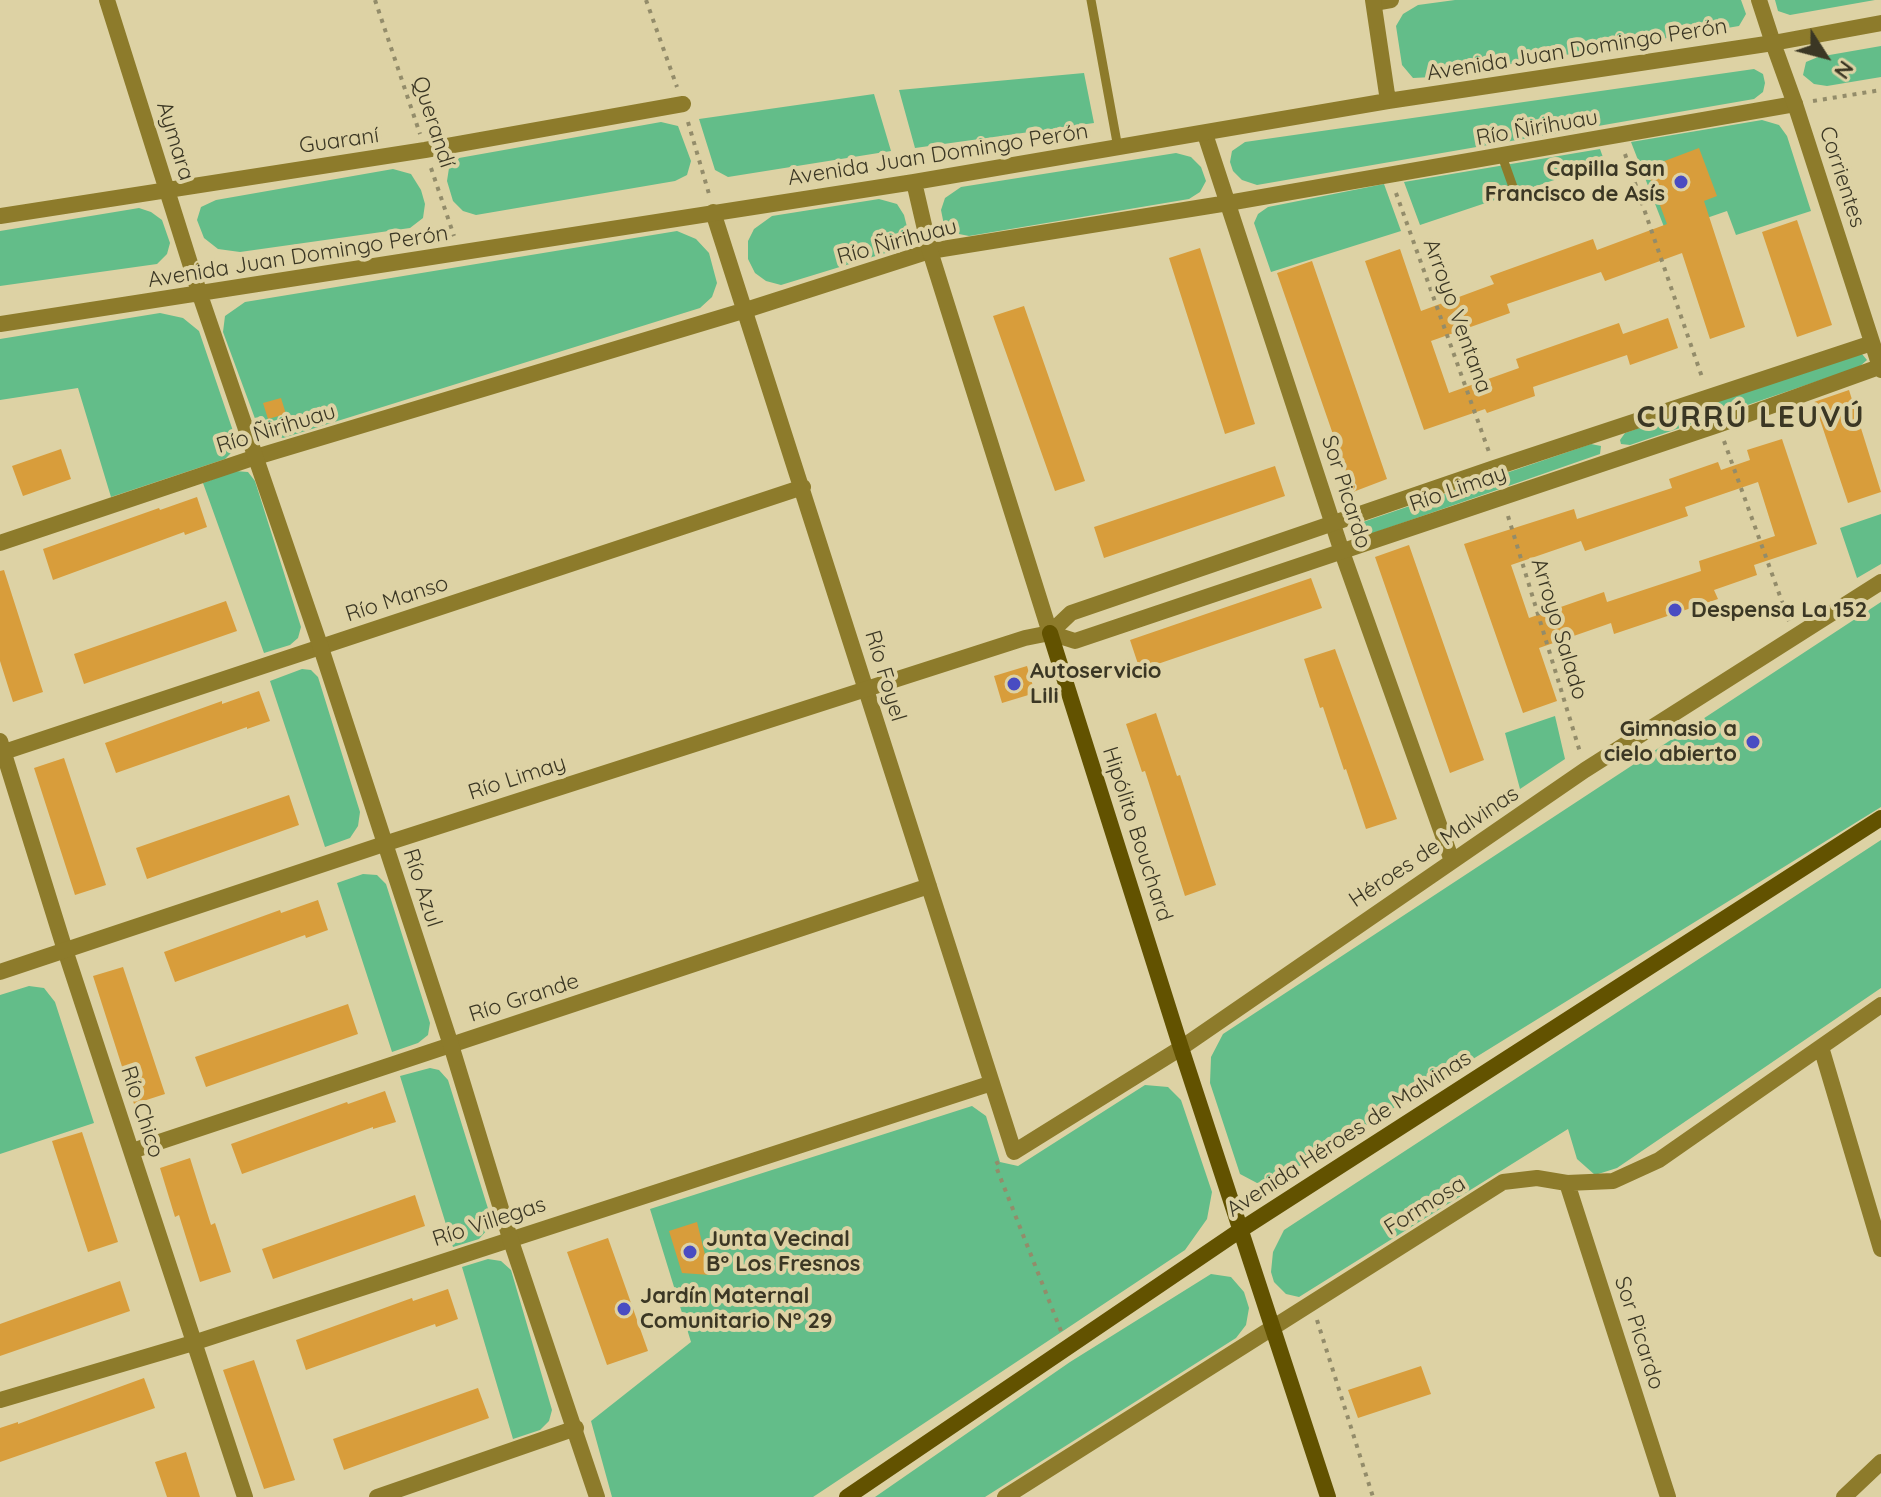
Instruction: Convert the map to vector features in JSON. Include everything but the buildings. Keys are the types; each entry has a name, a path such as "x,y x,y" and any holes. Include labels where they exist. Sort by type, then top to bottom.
{"main road":[{"name":"Hipólito Bouchard","path":"1050,633 1181,1048 1328,1497"},
{"name":"Avenida Héroes de Malvinas","path":"847,1497 1242,1229 1881,818"}],"street":[{"name":"Aymara","path":"107,0 200,295"},
{"name":"Corrientes","path":"1759,0 1880,368"},
{"path":"1379,1 1388,101"},
{"name":"Avenida Juan Domingo Perón","path":"0,324 914,182 1388,101 1773,43 1881,23"},
{"name":"Guaraní","path":"0,216 425,150 683,104"},
{"name":"Río Ñirihuau","path":"0,543 256,457 746,310 930,251 1390,176 1795,104"},
{"name":"Sor Picardo","path":"1205,134 1342,552 1452,861"},
{"name":"Hipólito Bouchard","path":"914,182 930,251 1050,633"},
{"name":"Río Foyel","path":"713,212 1014,1152"},
{"name":"Río Azul","path":"200,295 321,648 451,1045 510,1238 597,1497"},
{"name":"Río Limay","path":"1050,633 1071,613 1872,343"},
{"name":"Río Limay","path":"0,972 384,844 1025,638 1050,633 1075,641 1880,368"},
{"path":"1605,431 1615,459"},
{"name":"Río Manso","path":"2,746 321,648 803,487"},
{"name":"Héroes de Malvinas","path":"1014,1152 1181,1048 1585,770 1674,704 1796,638 1881,582"},
{"name":"Río Chico","path":"2,746 65,950 245,1497"},
{"name":"Río Grande","path":"132,1151 929,886"},
{"name":"Formosa","path":"1005,1497 1503,1182 1537,1178 1567,1183 1613,1181 1659,1160 1881,1005"},
{"path":"1821,1047 1881,1249"},
{"name":"Río Villegas","path":"0,1400 193,1343 992,1083"},
{"name":"Sor Picardo","path":"1567,1183 1668,1497"},
{"path":"377,1497 576,1428"},
{"path":"1844,1497 1881,1462"}],"lane":[{"path":"1091,0 1118,148"},
{"path":"1502,156 1517,198"}],"path":[{"name":"Querandí","path":"375,0 460,253"},
{"path":"1795,104 1881,90"},
{"path":"1618,136 1709,397"},
{"name":"Arroyo Ventana","path":"1390,176 1494,468"},
{"path":"1718,425 1796,638"},
{"name":"Arroyo Salado","path":"1503,497 1585,770"},
{"path":"1014,1152 995,1164 1068,1347"},
{"path":"1312,1303 1373,1497"}],"green space":[{"path":"1455,0 1741,0 1746,14 1739,26 1413,78 1402,65 1396,26 1403,14 1418,5"},
{"path":"1775,0 1875,0 1790,15 1778,11"},
{"path":"1881,46 1881,77 1827,86 1814,84 1803,75 1806,62 1818,57"},
{"path":"1754,69 1763,74 1765,83 1763,92 1754,99 1257,185 1242,180 1233,171 1230,162 1232,151 1245,142"},
{"path":"1084,73 1094,123 915,148 899,90"},
{"path":"874,94 891,151 728,177 715,170 699,119"},
{"path":"1762,120 1779,125 1787,136 1811,211 1736,235 1727,211 1666,232 1631,142"},
{"path":"661,122 678,126 691,161 687,175 675,181 476,215 463,211 453,201 447,181 449,168 459,158"},
{"path":"1600,149 1605,163 1420,225 1404,182"},
{"path":"1176,153 1191,157 1201,167 1206,181 1200,192 1189,199 969,236 954,233 944,225 941,210 945,198 961,187"},
{"path":"393,169 411,174 421,190 425,204 423,218 410,228 240,252 218,249 204,238 197,220 201,207 216,200"},
{"path":"1384,184 1401,231 1271,272 1254,223 1258,214 1268,207"},
{"path":"879,199 897,204 908,231 904,243 892,251 781,285 766,281 755,273 748,259 748,241 754,229 772,216"},
{"path":"139,208 162,220 170,243 167,254 157,264 0,286 0,231"},
{"path":"677,231 696,239 709,253 717,283 712,297 700,308 283,438 257,424 223,332 225,316 245,302"},
{"path":"160,313 183,318 199,331 234,434 235,449 225,459 111,497 78,388 0,400 0,339"},
{"path":"1862,354 1867,360 1859,367 1630,445 1621,444 1625,433"},
{"path":"1591,444 1601,446 1600,454 1365,536 1356,534 1360,523"},
{"path":"235,471 248,472 255,481 301,627 298,638 290,645 264,653 203,483"},
{"path":"1881,514 1881,564 1857,578 1840,528"},
{"path":"1881,602 1881,807 1277,1180 1257,1183 1240,1174 1210,1083 1211,1057 1223,1034"},
{"path":"302,669 311,670 318,677 360,812 358,826 350,838 325,847 270,681"},
{"path":"1555,716 1565,759 1520,789 1505,733"},
{"path":"1881,840 1881,988 1617,1168 1595,1175 1577,1159 1568,1129 1299,1297 1286,1294 1274,1282 1271,1272 1273,1252 1284,1230"},
{"path":"363,874 377,875 386,884 430,1023 428,1035 418,1043 392,1052 337,883"},
{"path":"29,986 44,988 55,1002 94,1123 0,1154 0,995"},
{"path":"430,1068 439,1070 448,1080 490,1215 488,1229 479,1239 453,1247 400,1076"},
{"path":"1145,1085 1168,1087 1181,1100 1212,1192 1207,1219 1185,1250 813,1497 612,1497 591,1421 691,1342 650,1209 972,1106 986,1116 1000,1162 1018,1166"},
{"path":"488,1259 501,1261 511,1270 552,1410 549,1421 540,1430 513,1439 462,1267"},
{"path":"1211,1274 1231,1277 1244,1292 1249,1308 1246,1325 1236,1338 985,1497 875,1497 1070,1362"}],"place":[{"name":"Capilla San Francisco de Asís","path":"1681,182"},
{"name":"Despensa La 152","path":"1675,610"},
{"name":"Autoservicio Lili","path":"1014,684"},
{"name":"Gimnasio a cielo abierto","path":"1753,742"},
{"name":"Junta Vecinal B° Los Fresnos","path":"690,1252"},
{"name":"Jardín Maternal Comunitario N° 29","path":"624,1309"}],"district":[{"name":"CURRÚ LEUVÚ","path":"1751,418"}]}
